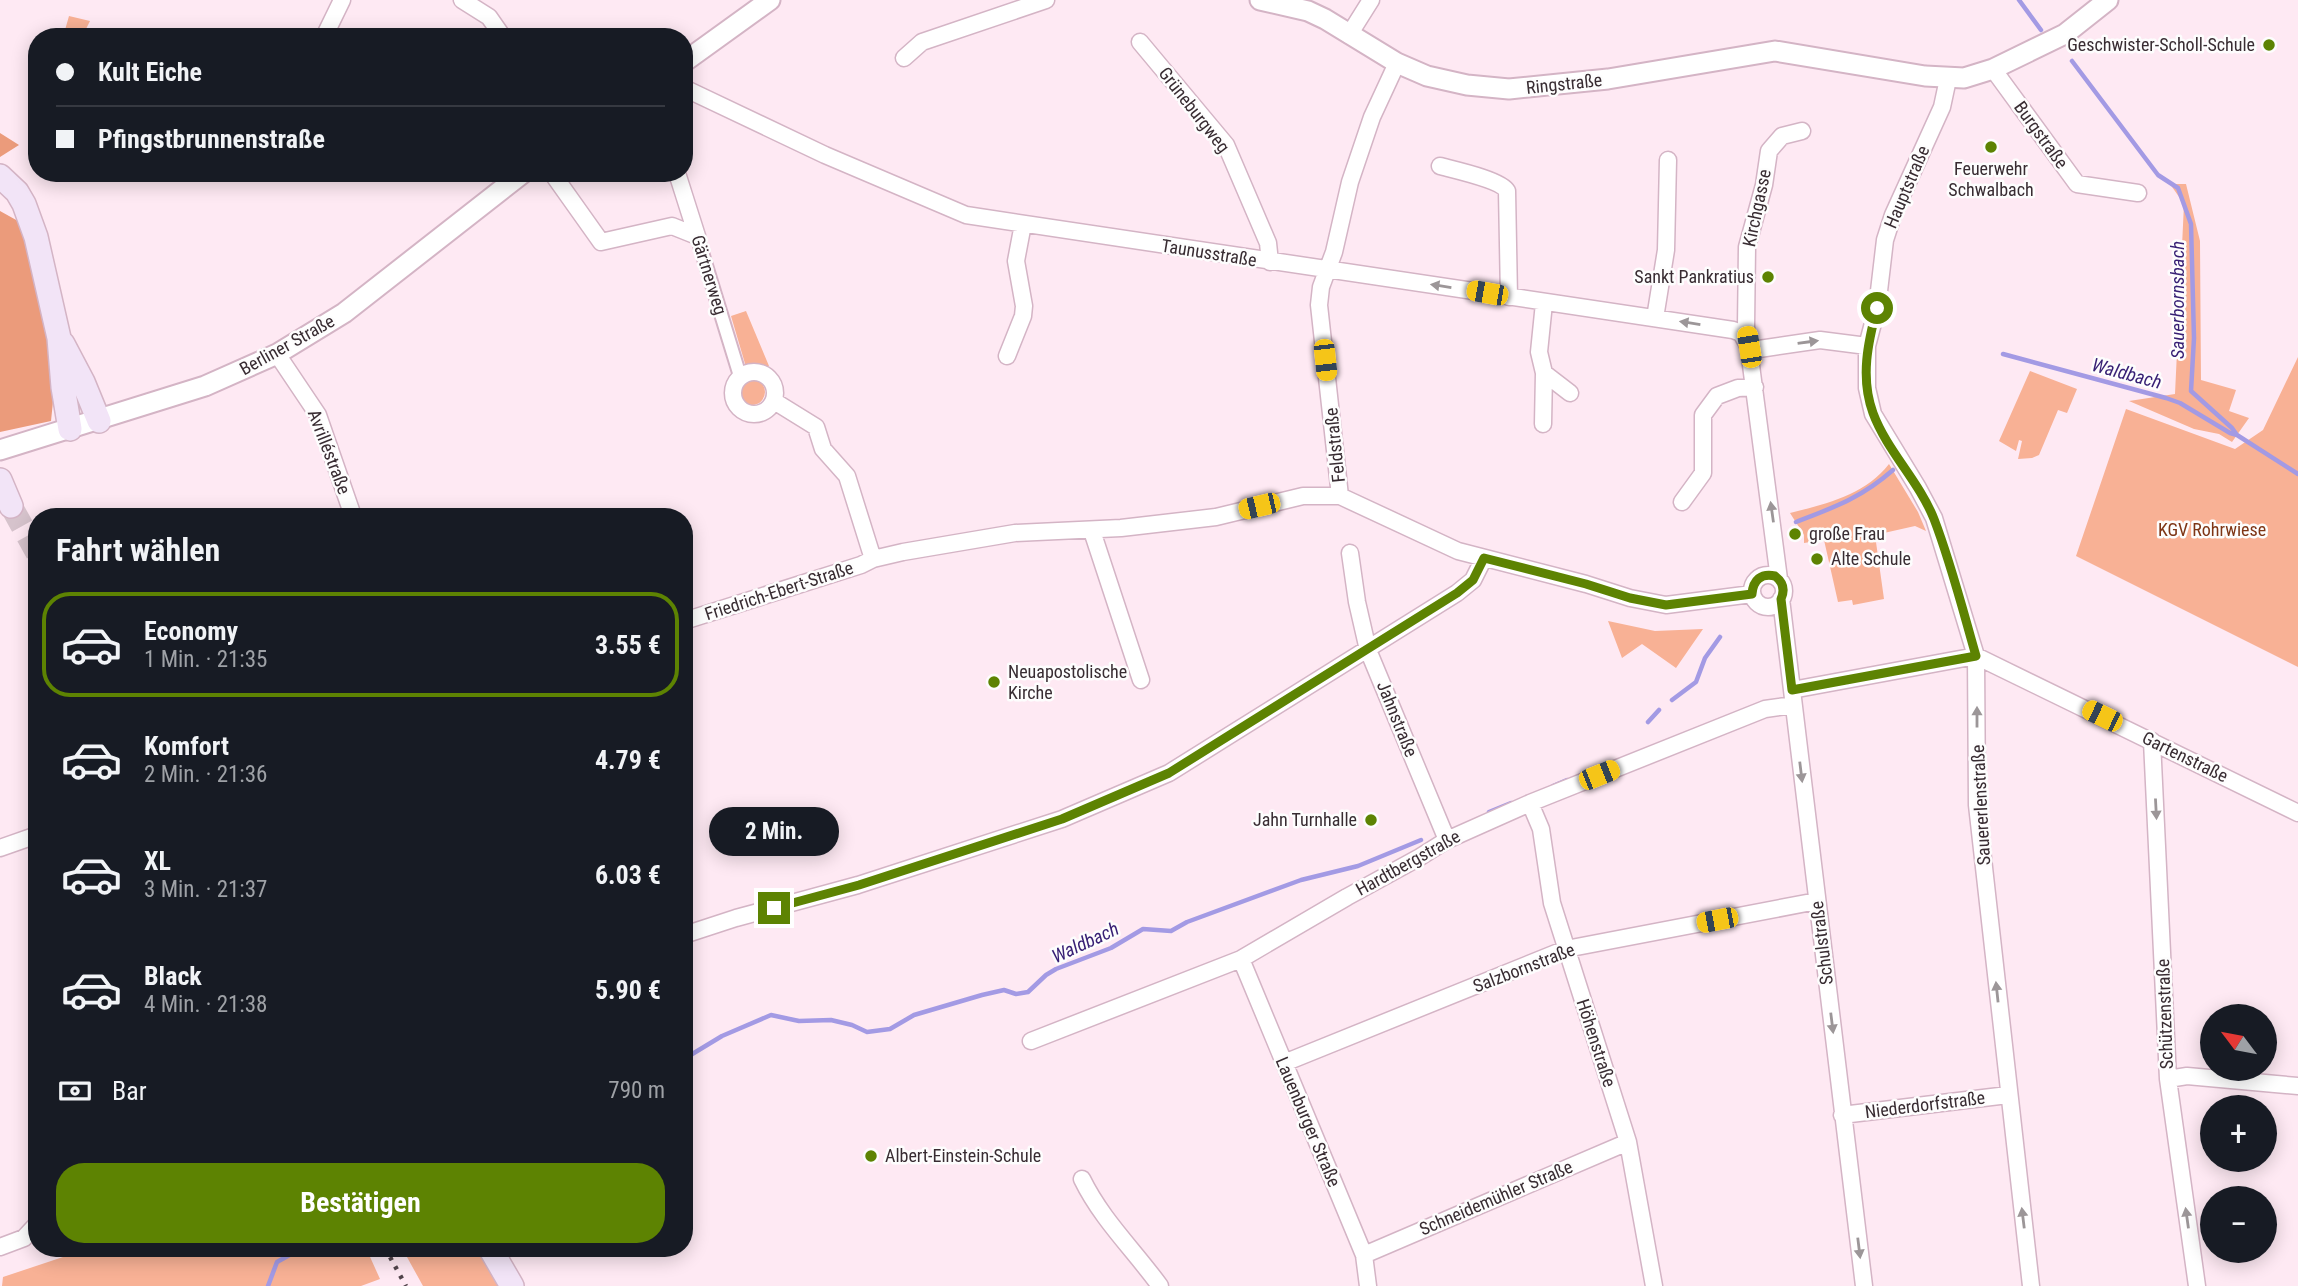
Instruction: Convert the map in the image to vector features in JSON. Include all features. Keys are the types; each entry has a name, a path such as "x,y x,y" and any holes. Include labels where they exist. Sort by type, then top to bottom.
{"main road":[{"path":"0,176 17,192 29,213 59,338 70,429"},
{"path":"59,338 83,382 99,421"},
{"path":"0,480 11,506"},
{"path":"495,1257 512,1286"}],"street":[{"path":"328,28 342,0"},
{"path":"462,0 489,17 497,28"},
{"path":"693,56 770,0"},
{"path":"904,58 922,41 1046,0"},
{"name":"Ringstraße","path":"1259,0 1308,11 1397,63 1427,76 1466,85 1510,89 1608,79 1775,51 1948,79"},
{"path":"1349,35 1371,0"},
{"path":"1948,79 1964,78 1993,69 2065,34 2108,0"},
{"name":"Grüneburgweg","path":"1140,42 1226,145 1268,243 1270,262"},
{"path":"1326,269 1334,252 1350,182 1371,117 1397,63"},
{"name":"Burgstraße","path":"1993,69 2077,184 2138,193"},
{"name":"Hauptstraße","path":"1867,346 1877,308 1885,240 1893,215 1942,107 1948,79"},
{"name":"Taunusstraße","path":"693,92 825,155 966,215 1733,330 1741,333 1749,347"},
{"name":"Kirchgasse","path":"1749,347 1746,327 1747,247 1764,185 1767,161 1776,141 1782,136 1802,131"},
{"path":"1655,318 1666,250 1668,160"},
{"path":"1440,166 1505,186 1509,297"},
{"name":"Berliner Straße","path":"7,448 205,386 277,354 344,313 511,182"},
{"path":"558,182 601,242 672,226 697,236"},
{"name":"Gärtnerweg","path":"680,182 740,376"},
{"path":"1007,356 1023,316 1024,306 1016,261 1023,224"},
{"name":"Feldstraße","path":"1326,269 1320,305 1340,496"},
{"path":"1543,424 1544,373 1539,352 1544,303"},
{"path":"1779,579 1769,575 1759,578 1752,586 1752,594 1757,603 1773,606 1781,599 1783,589 1779,579 1749,347 1759,349 1820,340 1867,346"},
{"name":"Sauererlenstraße","path":"1867,346 1867,388 1873,414 1934,518 1976,656 1977,805 2031,1286"},
{"name":"Avrilléstraße","path":"277,354 318,415 350,508"},
{"path":"757,372 768,377 775,388 771,407 754,414 737,407 732,395 735,382 740,376 757,372"},
{"path":"1544,373 1570,393"},
{"path":"1682,502 1703,473 1703,415 1717,396 1738,388 1755,387"},
{"name":"Friedrich-Ebert-Straße","path":"774,401 816,427 823,449 847,475 873,559"},
{"name":"Friedrich-Ebert-Straße","path":"693,618 873,559 1016,533 1092,531 1216,517 1303,496 1340,496 1458,551 1630,598 1666,605 1752,594"},
{"path":"1092,531 1141,680"},
{"name":"Jahnstraße","path":"1350,553 1368,650 1447,839"},
{"path":"693,932 859,885 1062,819 1175,770 1457,593 1473,580 1484,558"},
{"name":"Schulstraße","path":"1781,599 1864,1286"},
{"path":"1792,698 1976,656"},
{"name":"Gartenstraße","path":"1976,656 2298,813"},
{"name":"Hardtbergstraße","path":"1031,1041 1241,959 1447,839 1792,698"},
{"name":"Schützenstraße","path":"2152,741 2168,1079 2197,1286"},
{"name":"Höhenstraße","path":"1530,803 1541,829 1552,903 1629,1142 1654,1286"},
{"path":"0,848 28,838"},
{"name":"Salzbornstraße","path":"1284,1063 1566,949 1817,901"},
{"name":"Lauenburger Straße","path":"1241,959 1364,1255 1368,1286"},
{"path":"2168,1079 2187,1076 2298,1086"},
{"name":"Niederdorfstraße","path":"1842,1115 2008,1095"},
{"name":"Schneidemühler Straße","path":"1364,1255 1629,1142"},
{"path":"1082,1179 1102,1215 1160,1286"},
{"path":"0,1247 23,1238 28,1233"}],"green space":[{"path":"69,16 90,21 86,28 66,28"},
{"path":"2170,184 2186,184 2200,241 2201,380 2236,390 2229,411 2249,418 2232,442 2219,434 2194,429 2129,401 2175,394 2184,204"},
{"path":"746,311 769,366 746,367 731,316"},
{"name":"KGV Rohrwiese","path":"2298,357 2298,667 2076,556 2126,409 2235,449 2263,430"},
{"path":"2030,371 2077,389 2067,413 2058,410 2039,455 2018,459 2022,441 2019,440 2016,451 1999,441"},
{"path":"752,379 761,383 765,392 761,401 752,405 743,401 739,392 743,383"},
{"path":"1889,464 1918,512 1926,531 1915,526 1875,535 1884,599 1853,605 1852,600 1838,602 1824,540 1804,543 1804,535 1790,513 1831,502 1857,491"},
{"path":"1608,621 1655,631 1703,629 1676,668 1642,644 1622,658"},
{"path":"63,1257 370,1257 380,1279 361,1286 2,1286 3,1277"},
{"path":"407,1257 482,1257 499,1286 423,1286"}],"shaded area":[{"path":"0,133 19,145 0,157"},
{"path":"0,211 18,221 36,256 55,382 51,421 0,432"}],"waterway":[{"name":"Sauerbornsbach","path":"2019,0 2041,30"},
{"name":"Sauerbornsbach","path":"2072,61 2158,175 2178,188 2191,224 2194,338 2191,391 2237,435"},
{"name":"Waldbach","path":"2003,354 2180,403 2298,474"},
{"name":"Waldbach","path":"1796,522 1859,495 1893,470"},
{"name":"Waldbach","path":"1672,700 1696,682 1705,658 1720,637"},
{"name":"Waldbach","path":"1648,722 1659,710"},
{"name":"Waldbach","path":"1553,786 1567,780"},
{"name":"Waldbach","path":"1489,812 1511,803"},
{"name":"Waldbach","path":"693,1054 722,1036 771,1015 799,1021 831,1020 867,1032 890,1029 914,1015 982,995 1004,990 1016,994 1028,992 1056,969 1111,948 1143,929 1171,931 1187,922 1301,880 1358,866 1421,840"},
{"name":"Waldbach","path":"268,1286 277,1262 286,1257"}],"tunnel":[{"path":"11,506 28,537"}],"railway":[{"path":"390,1257 406,1286"}],"place":[{"name":"Geschwister-Scholl-Schule","path":"2269,45"},
{"name":"Feuerwehr Schwalbach","path":"1991,147"},
{"name":"Sankt Pankratius","path":"1768,277"},
{"name":"große Frau","path":"1795,534"},
{"name":"Alte Schule","path":"1817,559"},
{"name":"Neuapostolische Kirche","path":"994,682"},
{"name":"Jahn Turnhalle","path":"1371,820"},
{"name":"Albert-Einstein-Schule","path":"871,1156"}],"route":[{"path":"774,908 859,885 1062,819 1169,773 1457,593 1473,580 1484,558 1630,598 1666,605 1752,594 1755,581 1764,575 1775,576 1783,589 1781,599 1792,690 1976,656 1934,518 1873,414 1867,388 1867,346 1877,308"}]}
